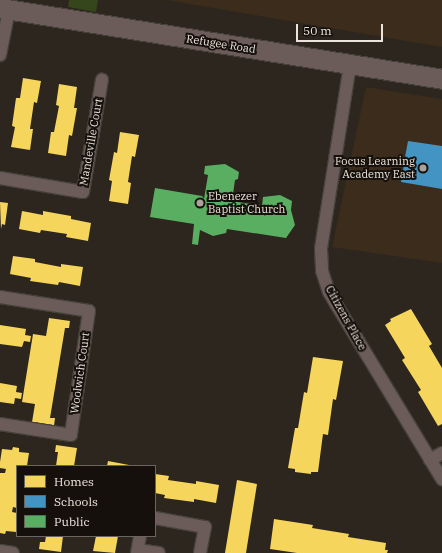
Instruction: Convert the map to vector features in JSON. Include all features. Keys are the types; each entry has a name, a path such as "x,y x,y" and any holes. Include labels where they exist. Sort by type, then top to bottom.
{"main road":[{"name":"Refugee Road","path":"4,9 442,79"}],"street":[{"path":"0,55 4,9"},
{"name":"Citizens Place","path":"350,65 321,249 322,271 332,298 442,479"},
{"name":"Mandeville Court","path":"0,178 83,192 102,80"},
{"name":"Woolwich Court","path":"0,297 89,311 71,435 0,424"},
{"path":"430,460 442,453"},
{"path":"156,518 205,527 200,553"},
{"path":"140,537 138,551 159,553"},
{"path":"0,551 13,553"}],"shaded area":[{"path":"166,0 442,0 442,47"},
{"path":"366,87 442,99 442,263 332,247"}],"green space":[{"path":"69,0 98,0 96,12 68,7"}],"building: Homes":[{"path":"23,78 41,81 37,103 34,102 30,129 33,129 30,150 11,147 15,127 12,126 16,98 20,98"},
{"path":"59,84 77,87 74,108 77,108 72,136 69,135 66,156 48,153 51,132 54,132 59,106 56,105"},
{"path":"120,132 139,135 135,157 132,156 128,182 131,183 128,204 109,201 112,181 109,180 114,152 117,153"},
{"path":"0,202 8,203 5,225 2,224 1,229"},
{"path":"22,211 43,215 43,211 71,216 71,219 91,223 88,241 66,237 67,234 41,230 40,233 19,229"},
{"path":"13,256 35,259 35,262 61,267 61,264 83,267 80,286 59,282 58,285 30,281 31,278 10,274"},
{"path":"411,309 432,344 429,346 442,368 442,424 438,426 418,392 421,390 402,360 405,358 385,325 391,321 390,319"},
{"path":"49,318 70,321 69,328 65,328 50,418 55,418 54,426 32,422 35,404 22,402 33,334 46,336"},
{"path":"0,325 26,329 25,335 31,336 30,342 24,341 22,347 0,344"},
{"path":"313,357 343,361 336,400 333,399 328,435 323,434 318,472 311,472 311,474 295,472 295,469 288,468 295,428 298,428 304,392 307,393"},
{"path":"0,383 17,386 16,392 22,393 21,399 15,398 14,404 0,402"},
{"path":"56,445 77,448 74,465 56,465 58,452 55,452"},
{"path":"13,447 19,448 19,452 29,453 27,465 16,465 16,508 13,507 12,512 16,513 16,532 6,531 5,534 0,533 0,473 5,473 6,469 0,468 0,462 2,449 12,450"},
{"path":"108,461 129,465 107,465"},
{"path":"156,474 169,476 168,480 196,484 196,481 219,485 216,503 194,499 194,502 164,498 165,495 156,493"},
{"path":"237,480 257,484 246,553 225,553"},
{"path":"274,519 313,525 312,528 349,534 348,537 386,543 385,550 388,550 387,553 297,553 270,549"},
{"path":"46,537 63,537 61,552 39,549 40,542 45,542"},
{"path":"96,537 118,537 115,553 93,551"}],"building: Schools":[{"name":"Focus Learning Academy East","path":"408,141 442,146 442,189 401,182 404,165 402,164 403,157 405,157"}],"building: Public":[{"name":"Ebenezer Baptist Church","path":"225,164 239,172 238,179 235,180 232,201 262,206 263,197 280,195 292,201 291,210 295,225 286,238 227,229 226,233 213,236 200,230 198,245 192,244 194,224 150,217 155,188 202,196 204,199 208,175 204,174 205,166"}],"place":[{"name":"Focus Learning Academy East","path":"423,168"},
{"name":"Ebenezer Baptist Church","path":"200,203"}]}
